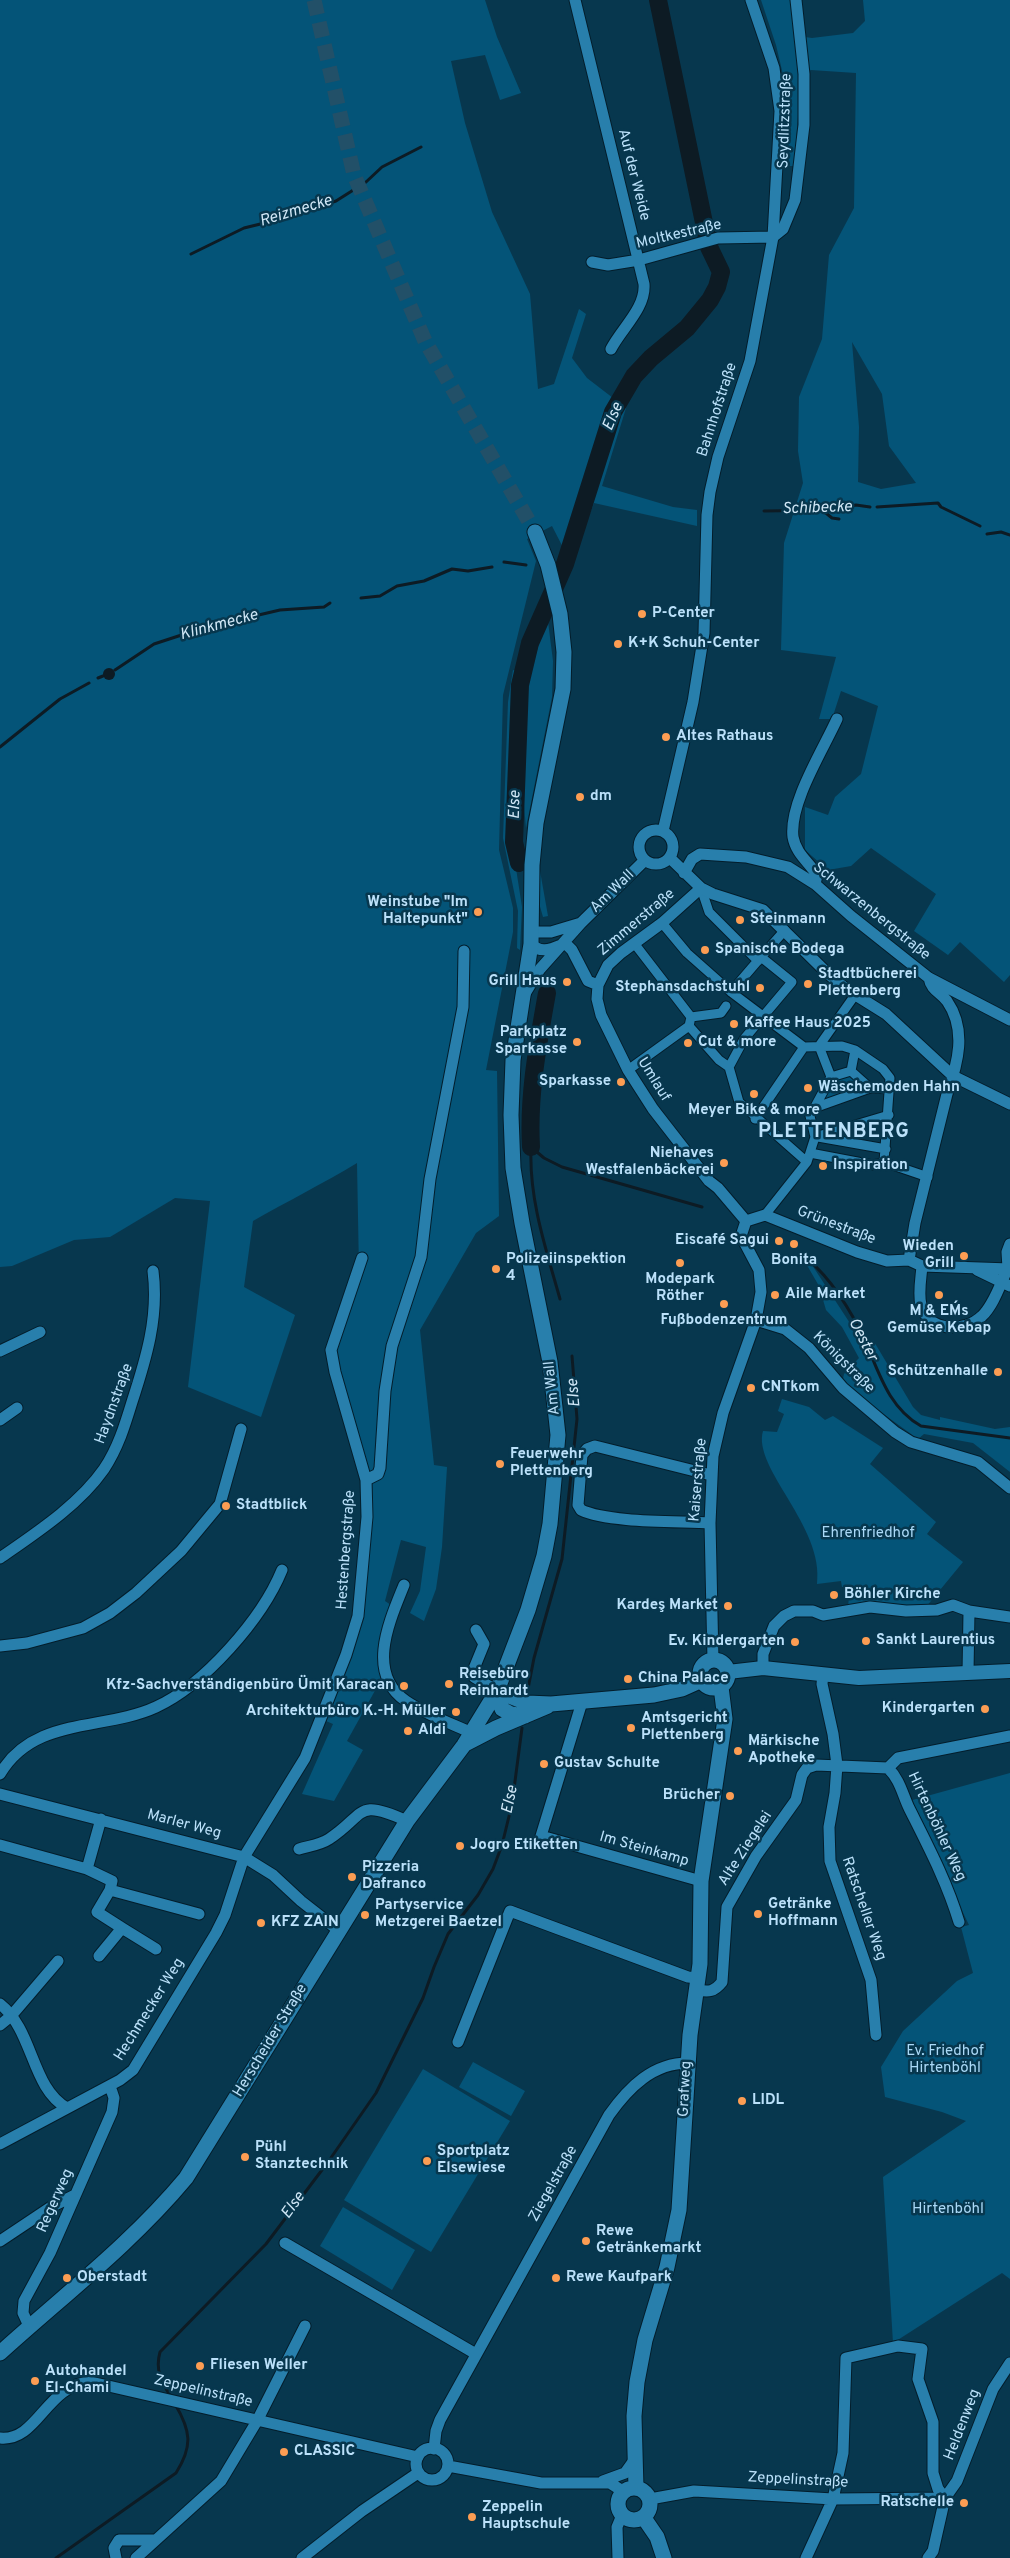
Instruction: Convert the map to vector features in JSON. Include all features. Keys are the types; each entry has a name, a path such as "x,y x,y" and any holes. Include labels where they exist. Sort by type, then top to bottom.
{"main road":[{"path":"531,938 532,865 536,823 563,689 564,652 560,614 548,565 535,532"},
{"name":"Am Wall","path":"497,1691 512,1656 541,1568 550,1524 558,1436 550,1362 513,1168 510,1115 513,1060 531,938"},
{"path":"713,1660 723,1663 728,1672 727,1681 720,1687 711,1688 702,1680 702,1668 713,1660"},
{"path":"497,1691 527,1703 551,1704 665,1693 702,1680"},
{"name":"Grafweg","path":"622,2515 618,2506 630,2490 635,2458 634,2407 640,2362 667,2267 679,2210 688,2063 698,1984 702,1880 724,1734 725,1719 720,1687"},
{"path":"497,1691 502,1710 511,1714 525,1716"},
{"name":"Herscheider Straße","path":"0,2353 135,2235 186,2178 407,1821 468,1739 497,1691"},
{"path":"468,1739 551,1704"},
{"path":"622,2515 630,2520 644,2518 650,2510 650,2499 645,2492 630,2490"},
{"path":"644,2518 657,2537 664,2558"}],"street":[{"name":"Auf der Weide","path":"574,0 644,284 644,295 611,349"},
{"name":"Bahnhofstraße","path":"663,831 694,702 704,633 707,515 710,492 718,458 750,361 773,237 780,111 774,68 751,0"},
{"name":"Seydlitzstraße","path":"773,237 783,229 795,200 800,168 804,125 804,74 796,0"},
{"name":"Moltkestraße","path":"592,262 608,265 639,260 718,238 773,237"},
{"path":"815,884 817,875 802,858 793,837 794,820 801,796 837,719"},
{"path":"651,830 663,831 669,835 674,843 670,858 657,864 645,860 639,850 642,837 651,830"},
{"name":"Schwarzenbergstraße","path":"684,873 692,859 700,854 738,856 788,867 815,884 888,952 928,978 1010,1020"},
{"path":"670,858 701,888 713,894 755,906 773,918 825,971 855,995 893,1020 953,1076 1010,1104"},
{"name":"Am Wall","path":"521,1001 540,968 565,943 581,923 645,860"},
{"path":"701,888 709,912 760,959 792,982 744,1039 729,1067"},
{"name":"Zimmerstraße","path":"598,985 608,965 662,923 701,888"},
{"name":"Am Wall","path":"531,938 581,923"},
{"path":"662,923 687,953 731,998 804,1047 842,1046 855,1050 883,1069 890,1078 890,1115 884,1162"},
{"path":"628,1070 690,1022 720,1012 760,959 785,930"},
{"path":"531,938 539,950 565,943 572,950 588,981 598,985"},
{"path":"634,943 719,1060 729,1067 739,1102 755,1118 809,1157 873,1165 884,1162 928,1177"},
{"path":"366,1480 378,1474 380,1468 384,1401 392,1346 421,1257 430,1179 463,1007 464,951"},
{"path":"909,1260 915,1223 959,1047 959,1030 948,1002 931,988 928,978"},
{"name":"Umlauf","path":"598,985 597,999 601,1015 628,1070 664,1124 709,1181 718,1188 746,1221"},
{"path":"819,1046 855,995"},
{"path":"819,1046 831,1077"},
{"path":"755,1118 804,1047"},
{"path":"851,1071 855,1050"},
{"path":"746,1221 766,1215 809,1157 815,1137 810,1116 831,1077 851,1071"},
{"path":"851,1071 870,1088"},
{"path":"814,1108 870,1088 890,1089"},
{"path":"815,1137 890,1115"},
{"path":"815,1137 886,1149"},
{"name":"Grünestraße","path":"766,1215 857,1252 887,1261 909,1260 922,1266 976,1269 1009,1268"},
{"name":"Kaiserstraße","path":"713,1660 710,1523 711,1475 722,1413 760,1306 761,1279 759,1270 741,1236 746,1221"},
{"path":"922,1266 921,1306 933,1321 947,1327 959,1329 979,1319 1006,1284 1009,1268 1007,1252 1010,1244"},
{"name":"Hestenbergstraße","path":"244,1857 305,1758 346,1655 358,1616 367,1517 366,1480 335,1372 331,1350 362,1258"},
{"name":"Grünestraße","path":"976,1269 1006,1284"},
{"name":"Haydnstraße","path":"0,1558 58,1515 88,1488 104,1469 116,1448 145,1365 155,1304 153,1271"},
{"name":"Königstraße","path":"756,1320 784,1329 809,1348 843,1388 895,1432 910,1442 978,1462 1010,1488"},
{"path":"0,1350 40,1332"},
{"path":"0,1420 17,1408"},
{"path":"0,1646 26,1643 83,1628 110,1612 136,1593 181,1551 220,1504 240,1429"},
{"path":"710,1523 613,1517 581,1510 578,1505 582,1455 587,1449 595,1446 711,1475"},
{"path":"0,1774 24,1748 53,1732 126,1717 156,1707 186,1689 218,1663 275,1588 282,1570"},
{"path":"404,1585 390,1619 382,1653 384,1670 396,1690 405,1700 468,1739"},
{"path":"764,1668 764,1654 774,1626 784,1616 794,1611 813,1611 823,1615 870,1607 906,1611 928,1610 953,1605 969,1611 1010,1617"},
{"path":"968,1673 969,1611"},
{"path":"476,1630 484,1644 474,1669 474,1677 486,1687 497,1691"},
{"path":"728,1672 764,1668 859,1678 1010,1671"},
{"name":"Ratscheller Weg","path":"823,1674 822,1684 833,1734 837,1765 835,1793 828,1827 830,1861 871,1980 876,2035"},
{"name":"Im Steinkamp","path":"582,1702 541,1836 702,1880"},
{"path":"888,1768 898,1758 1010,1736"},
{"name":"Alte Ziegelei","path":"698,1984 711,1992 722,1982 728,1907 756,1856 796,1800 802,1775 807,1768 816,1765 837,1765"},
{"name":"Hirtenböhler Weg","path":"837,1765 888,1768 898,1777 906,1801 950,1891 959,1922"},
{"name":"Marler Weg","path":"0,1794 244,1857 273,1875 300,1901 338,1930"},
{"path":"299,1849 330,1838 363,1811 381,1810 407,1821"},
{"path":"87,1869 101,1819"},
{"path":"0,1845 87,1869 112,1881 110,1890 97,1912 156,1949"},
{"name":"Hechmecker Weg","path":"0,2144 110,2086 134,2070 216,1933 225,1915 244,1857"},
{"path":"110,1890 199,1914"},
{"path":"458,2042 510,1911 688,1977 698,1984"},
{"path":"99,1956 122,1928"},
{"path":"0,2025 11,2016 58,1961"},
{"path":"0,2004 11,2016 28,2043 48,2092 56,2102 67,2108"},
{"name":"Ziegelstraße","path":"434,2448 436,2431 440,2420 609,2115 622,2098 658,2068 670,2063 688,2063"},
{"name":"Regerweg","path":"30,2326 23,2313 24,2301 50,2253 112,2112 114,2098 110,2086"},
{"path":"0,2241 51,2207 75,2195"},
{"path":"285,2243 476,2354"},
{"path":"136,2558 221,2481 257,2421 305,2326"},
{"path":"806,2558 832,2499 843,2453 846,2358 898,2346 922,2349 918,2379 934,2422 933,2473 938,2489 945,2498 930,2554"},
{"name":"Heldenweg","path":"945,2498 958,2481 993,2389 1010,2362"},
{"name":"Zeppelinstraße","path":"0,2438 8,2438 26,2430 56,2397 67,2388 79,2383 104,2384 187,2405 418,2457"},
{"path":"434,2448 446,2456 448,2466 445,2474 437,2480 426,2479 418,2473 416,2465 418,2457 424,2450 434,2448"},
{"path":"598,2482 625,2473 635,2458"},
{"path":"448,2466 541,2483 598,2482 610,2483 630,2490"},
{"path":"302,2558 362,2511 418,2473"},
{"name":"Zeppelinstraße","path":"650,2499 694,2491 832,2499 945,2498"},
{"path":"618,2558 617,2527 622,2515"},
{"path":"116,2558 114,2548 120,2540 156,2540"}],"green space":[{"path":"0,0 485,0 497,37 521,93 500,100 485,55 451,61 465,123 492,212 530,294 538,389 554,384 579,309 586,314 572,358 587,378 626,408 602,486 673,507 697,510 697,526 594,503 571,563 552,526 527,539 536,561 503,695 499,850 513,908 513,932 486,1070 497,1071 499,1216 476,1233 420,1330 434,1465 447,1467 442,1547 436,1589 424,1621 410,1613 420,1591 426,1547 401,1540 385,1601 391,1605 379,1651 379,1670 382,1678 347,1741 363,1750 334,1801 302,1794 333,1724 319,1718 358,1616 366,1480 331,1350 359,1270 357,1163 253,1221 244,1287 295,1315 261,1417 188,1387 210,1201 175,1198 110,1237 74,1240 12,1266 0,1267"},
{"path":"761,0 802,0 805,37 812,38 853,33 865,21 863,0 1010,0 1010,975 1004,982 960,942 948,955 914,931 936,894 871,848 851,866 828,870 805,850 805,807 828,815 835,797 861,774 878,706 841,691 832,719 819,719 836,657 781,650 784,543 803,483 798,451 799,397 822,339 829,255 854,208 856,73 811,70 807,72 799,103 794,166 786,166 785,83 776,45","holes":["852,342 882,394 889,446 916,483 881,489 858,482 859,427"]},
{"path":"547,614 553,661 552,697 526,828 521,772 525,695"},
{"path":"513,670 516,671 513,688 508,817 522,907 520,950 517,948 518,911 503,838 508,702"},
{"path":"540,871 548,916 543,917 539,903"},
{"path":"851,1071 870,1088 814,1108 831,1077"},
{"path":"804,1260 812,1265 857,1334 863,1349 873,1340 913,1407 921,1415 940,1420 940,1417 995,1429 1010,1427 1010,1472 973,1443 924,1434 918,1439 842,1384 844,1374 859,1358 842,1327 826,1310 819,1286"},
{"name":"Ehrenfriedhof","path":"782,1399 809,1407 825,1420 833,1416 883,1448 870,1464 936,1522 927,1534 963,1562 926,1607 848,1608 849,1596 845,1587 842,1587 841,1581 817,1584 817,1563 810,1541 801,1520 777,1481 762,1446 763,1431 777,1432 784,1414 778,1411"},
{"path":"1010,1773 1010,2279 1002,2273 893,2343 883,2177 966,2121 942,2112 885,2097 881,2067 903,2031 957,1981 973,1973 961,1927 969,1925 909,1801"},
{"path":"473,2062 525,2091 511,2116 459,2087"},
{"name":"Sportplatz Elsewiese","path":"423,2069 510,2121 431,2252 344,2200"},
{"path":"343,2207 415,2250 392,2290 320,2246"}],"shaded area":[{"path":"107,668 111,668 115,674 111,680 107,680 103,676 103,672"}],"waterway":[{"name":"Else","path":"519,863 514,842 520,685 530,643 565,564 613,412 634,376 651,358 687,328 710,300 717,287 721,272 709,247 658,0"},
{"name":"Reizmecke","path":"191,254 244,228 285,218 336,201 366,182 382,167 421,147"},
{"name":"Schibecke","path":"877,507 938,503 941,507 980,526"},
{"name":"Schibecke","path":"764,511 831,510 856,505 870,507"},
{"path":"821,509 832,518 839,519"},
{"name":"Schibecke","path":"987,534 1001,532 1010,535"},
{"name":"Klinkmecke","path":"504,562 526,565"},
{"name":"Klinkmecke","path":"361,598 380,596 397,586 424,581 452,569 468,571 492,567"},
{"name":"Klinkmecke","path":"115,670 154,644 203,628 280,610 324,607 330,603"},
{"name":"Klinkmecke","path":"98,678 103,676"},
{"name":"Klinkmecke","path":"0,747 60,699 89,683"},
{"name":"Else","path":"531,1147 532,1089 547,993"},
{"name":"Oester","path":"531,1147 544,1158 562,1167 702,1207"},
{"name":"Else","path":"531,1148 531,1167 536,1205 544,1243 560,1299"},
{"name":"Oester","path":"801,1254 819,1270 842,1299 860,1330 890,1396 909,1418 921,1426 1010,1438"},
{"name":"Else","path":"527,1694 534,1658 562,1559 577,1419 572,1356"},
{"name":"Else","path":"171,2397 160,2375 158,2364 160,2352 266,2244 328,2162 376,2093 423,1998 448,1934 478,1895 493,1869 502,1845 512,1804 522,1728"},
{"name":"Else","path":"56,2558 176,2473 185,2455 188,2438 184,2422 175,2404"}],"tunnel":[{"path":"314,0 354,175 425,341 535,532"}],"place":[{"name":"P-Center","path":"642,614"},
{"name":"K+K Schuh-Center","path":"618,644"},
{"name":"Altes Rathaus","path":"666,737"},
{"name":"dm","path":"580,797"},
{"name":"Weinstube \"Im Haltepunkt\"","path":"478,912"},
{"name":"Steinmann","path":"740,920"},
{"name":"Spanische Bodega","path":"705,950"},
{"name":"Grill Haus","path":"567,982"},
{"name":"Stadtbücherei Plettenberg","path":"808,984"},
{"name":"Stephansdachstuhl","path":"760,988"},
{"name":"Kaffee Haus 2025","path":"734,1024"},
{"name":"Parkplatz Sparkasse","path":"577,1042"},
{"name":"Cut & more","path":"688,1043"},
{"name":"Sparkasse","path":"621,1082"},
{"name":"Wäschemoden Hahn","path":"808,1088"},
{"name":"Meyer Bike & more","path":"754,1094"},
{"name":"Niehaves Westfalenbäckerei","path":"724,1163"},
{"name":"Inspiration","path":"823,1166"},
{"name":"Eiscafé Sagui","path":"779,1241"},
{"name":"Bonita","path":"794,1244"},
{"name":"Wieden Grill","path":"964,1256"},
{"name":"Modepark Röther","path":"680,1263"},
{"name":"Polizeiinspektion 4","path":"496,1269"},
{"name":"Aile Market","path":"775,1295"},
{"name":"M & EM´s Gemüse Kebap","path":"939,1295"},
{"name":"Fußbodenzentrum","path":"724,1304"},
{"name":"Schützenhalle","path":"998,1372"},
{"name":"CNTkom","path":"751,1388"},
{"name":"Feuerwehr Plettenberg","path":"500,1464"},
{"name":"Stadtblick","path":"226,1506"},
{"name":"Böhler Kirche","path":"834,1595"},
{"name":"Kardeş Market","path":"728,1606"},
{"name":"Sankt Laurentius","path":"866,1641"},
{"name":"Ev. Kindergarten","path":"795,1642"},
{"name":"China Palace","path":"628,1679"},
{"name":"Reisebüro Reinhardt","path":"449,1684"},
{"name":"Kfz-Sachverständigenbüro Ümit Karacan","path":"404,1686"},
{"name":"Kindergarten","path":"985,1709"},
{"name":"Architekturbüro K.-H. Müller","path":"456,1712"},
{"name":"Amtsgericht Plettenberg","path":"631,1728"},
{"name":"Aldi","path":"408,1731"},
{"name":"Märkische Apotheke","path":"738,1751"},
{"name":"Gustav Schulte","path":"544,1764"},
{"name":"Brücher","path":"730,1796"},
{"name":"Jogro Etiketten","path":"460,1846"},
{"name":"Pizzeria Dafranco","path":"352,1877"},
{"name":"Getränke Hoffmann","path":"758,1914"},
{"name":"Partyservice Metzgerei Baetzel","path":"365,1915"},
{"name":"KFZ ZAIN","path":"261,1923"},
{"name":"LIDL","path":"742,2101"},
{"name":"Pühl Stanztechnik","path":"245,2157"},
{"name":"Sportplatz Elsewiese","path":"427,2161"},
{"name":"Rewe Getränkemarkt","path":"586,2241"},
{"name":"Oberstadt","path":"67,2278"},
{"name":"Rewe Kaufpark","path":"556,2278"},
{"name":"Fliesen Weller","path":"200,2366"},
{"name":"Autohandel El-Chami","path":"35,2381"},
{"name":"CLASSIC","path":"284,2452"},
{"name":"Ratschelle","path":"964,2503"},
{"name":"Zeppelin Hauptschule","path":"472,2517"}],"district":[{"name":"PLETTENBERG","path":"834,1133"}],"park label":[{"name":"Ev. Friedhof Hirtenböhl","path":"945,2060"},
{"name":"Hirtenböhl","path":"948,2210"}]}
